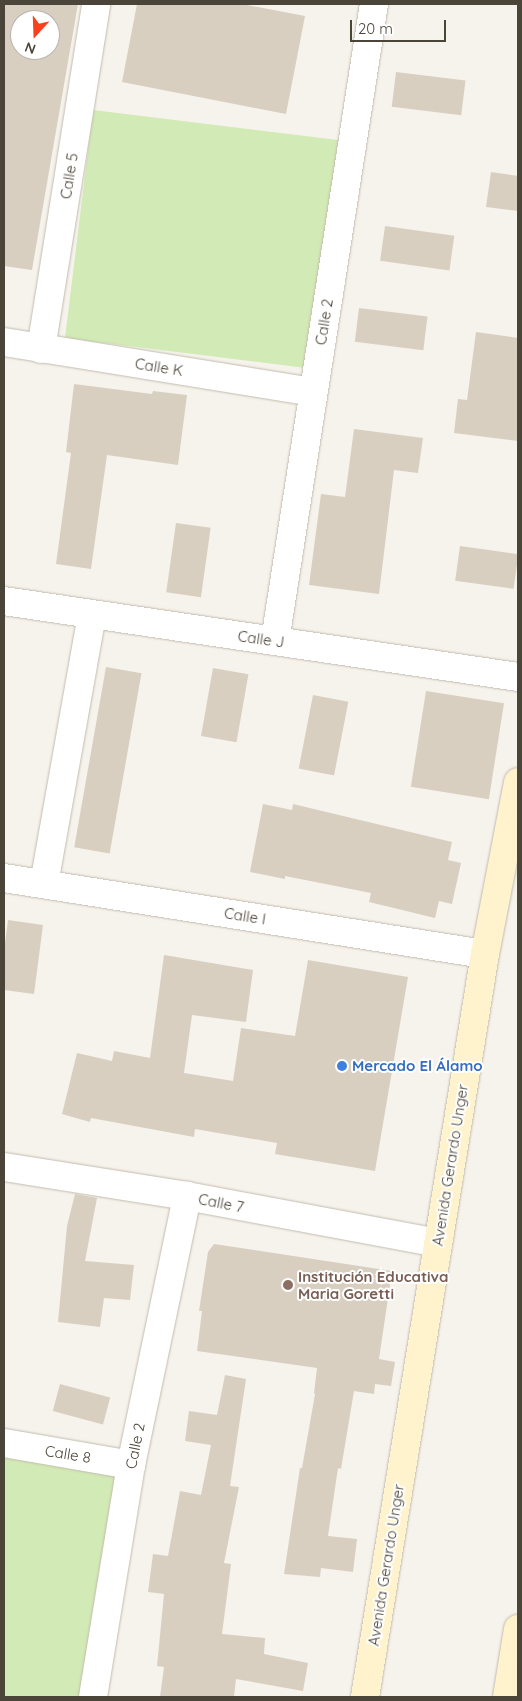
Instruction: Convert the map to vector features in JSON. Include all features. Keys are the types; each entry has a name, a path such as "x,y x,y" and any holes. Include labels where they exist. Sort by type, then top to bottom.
{"main road":[{"name":"Avenida Gerardo Unger","path":"364,1697 485,954 518,782"},
{"path":"507,1697 518,1631"}],"street":[{"name":"Calle 5","path":"41,349 96,4"},
{"name":"Calle 2","path":"275,641 374,4"},
{"name":"Calle K","path":"4,342 313,392"},
{"name":"Calle J","path":"4,601 518,677"},
{"path":"44,884 92,614"},
{"name":"Calle I","path":"4,878 485,954"},
{"name":"Calle 7","path":"4,1167 187,1196 437,1243"},
{"name":"Calle 2","path":"93,1697 131,1465 187,1196"},
{"name":"Calle 8","path":"4,1444 131,1465"}],"green space":[{"path":"93,110 338,140 310,368 65,338"},
{"path":"4,1457 119,1475 81,1697 4,1697"}],"building":[{"path":"4,4 78,4 32,270 4,266"},
{"path":"137,4 242,4 305,16 286,114 122,82"},
{"path":"396,72 465,81 461,115 392,107"},
{"path":"491,172 518,176 518,211 486,207"},
{"path":"385,226 454,236 449,270 380,261"},
{"path":"359,308 427,316 423,350 355,342"},
{"path":"476,332 518,338 518,441 454,433 458,399 467,400"},
{"path":"74,384 152,394 153,391 187,395 178,465 107,455 91,569 56,564 71,453 66,452"},
{"path":"354,429 423,438 418,473 394,470 379,594 309,585 321,494 345,497"},
{"path":"176,523 211,528 201,597 166,592"},
{"path":"460,546 518,554 514,589 455,581"},
{"path":"106,667 141,673 110,853 74,847"},
{"path":"213,668 248,674 236,742 201,736"},
{"path":"426,691 504,703 489,799 411,787"},
{"path":"313,695 348,702 334,775 299,769"},
{"path":"263,804 292,810 293,804 452,842 448,860 461,863 452,904 439,901 435,918 369,902 371,893 285,876 285,879 250,872"},
{"path":"8,920 43,925 34,994 4,990 4,951"},
{"path":"164,955 253,970 246,1022 192,1015 184,1073 233,1081 241,1028 295,1036 308,960 408,977 375,1171 275,1154 277,1143 195,1129 194,1137 91,1118 90,1122 62,1114 77,1053 112,1061 114,1051 150,1058"},
{"path":"75,1194 97,1198 85,1261 134,1265 130,1300 104,1298 100,1327 58,1322 67,1226"},
{"path":"214,1244 392,1271 379,1359 395,1362 391,1386 375,1384 374,1394 354,1391 341,1469 338,1468 328,1536 357,1539 353,1572 321,1568 320,1577 284,1574 300,1468 302,1468 315,1394 317,1368 197,1351 202,1311 199,1311 208,1252"},
{"path":"225,1375 246,1379 230,1486 239,1487 224,1563 231,1564 222,1634 265,1638 264,1654 308,1663 303,1691 236,1679 234,1697 160,1697 164,1667 157,1666 164,1594 148,1592 153,1554 168,1556 180,1491 201,1495 211,1445 185,1441 189,1411 217,1415"},
{"path":"60,1384 110,1397 103,1425 53,1411"}],"place":[{"name":"Mercado El Álamo","path":"342,1066"},
{"name":"Institución Educativa Maria Goretti","path":"288,1285"}]}
